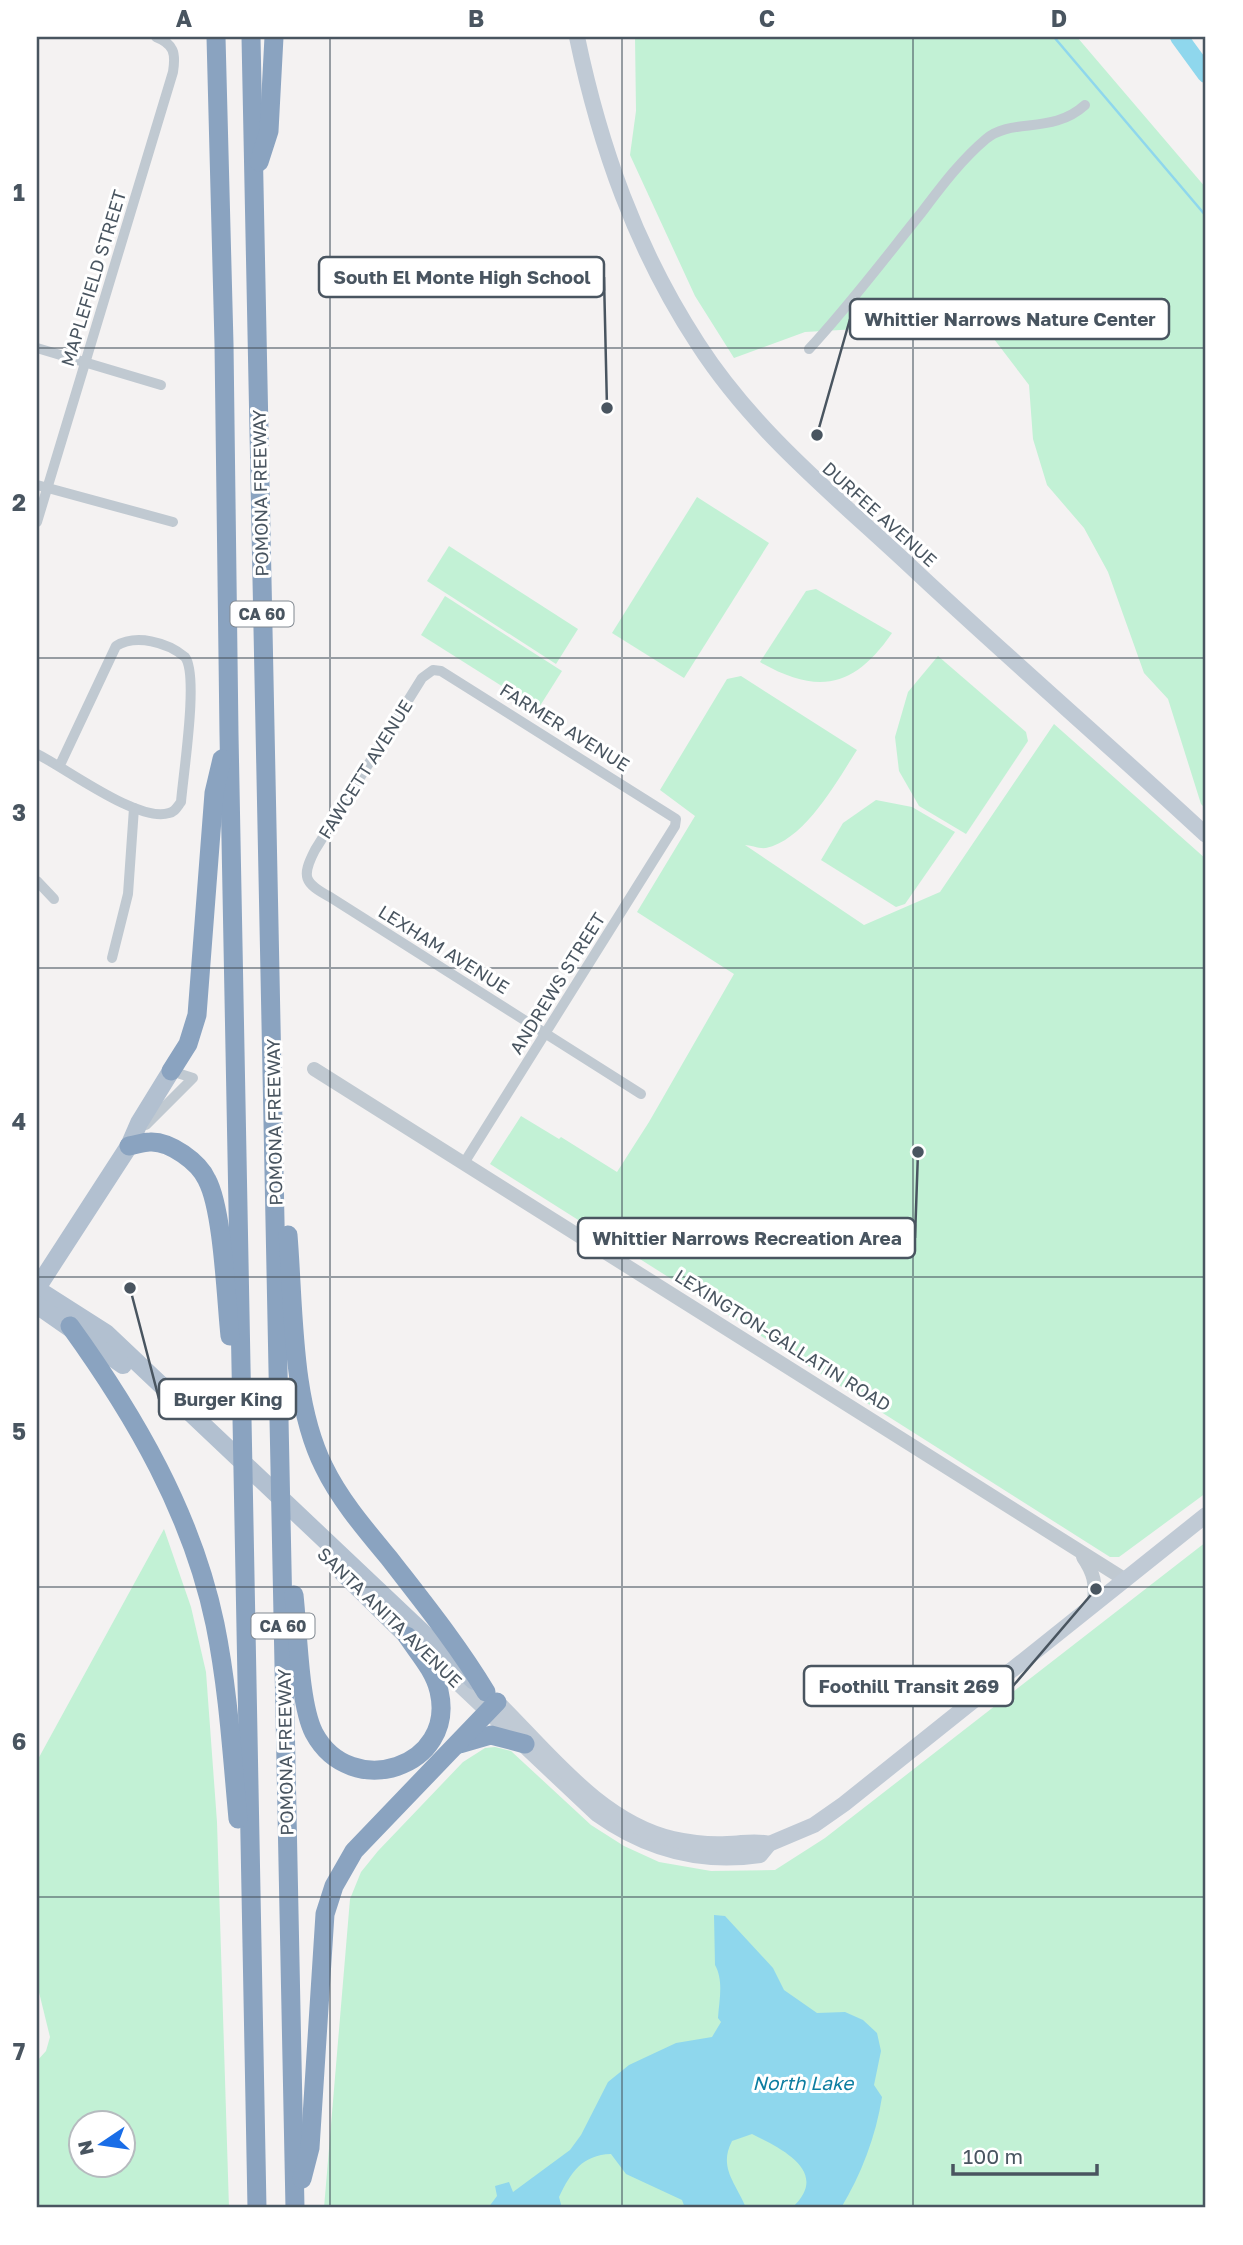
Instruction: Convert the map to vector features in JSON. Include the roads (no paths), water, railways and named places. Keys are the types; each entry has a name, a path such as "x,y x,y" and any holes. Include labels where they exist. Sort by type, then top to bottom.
{"highway":[{"path":"202,37 219,193"},
{"name":"POMONA FREEWAY","path":"216,37 257,2208"},
{"name":"POMONA FREEWAY","path":"250,37 295,2206"},
{"path":"254,180 269,131 274,37"},
{"path":"171,1071 188,1044 197,1015 214,793 229,734"},
{"path":"273,1048 297,1350 307,1417 315,1444 323,1465 346,1504 458,1645 491,1702 456,1746 354,1851 334,1886 325,1914 310,2148 295,2206"},
{"path":"129,1146 152,1142 170,1146 193,1162 207,1180 216,1214 244,1459"},
{"path":"70,1326 99,1366 158,1463 181,1516 211,1609 228,1706 255,2006"},
{"path":"281,1481 307,1712 313,1731 324,1748 350,1768 389,1769 408,1762 430,1743 440,1709 440,1694 434,1676 407,1636"},
{"path":"456,1746 474,1738 491,1735 525,1744"}],"main road":[{"name":"DURFEE AVENUE","path":"576,37 606,155 638,236 698,345 738,399 805,471 1206,835"},
{"path":"37,1288 129,1146 139,1123 171,1071"},
{"name":"SANTA ANITA AVENUE","path":"37,1288 106,1333 211,1440 313,1536 581,1786 625,1820 647,1831 698,1843 756,1841 769,1844"},
{"name":"SANTA ANITA AVENUE","path":"37,1305 109,1353 211,1440"},
{"name":"SANTA ANITA AVENUE","path":"313,1536 407,1636 491,1702 525,1744 597,1814 621,1831 648,1843 687,1855 728,1860 760,1855 769,1844 814,1825 844,1804 1206,1515"}],"street":[{"name":"MAPLEFIELD STREET","path":"37,522 173,72 175,60 170,44 156,37"},
{"path":"809,349 953,172 986,139 1004,131 1058,123 1071,118 1085,105"},
{"path":"37,348 161,385"},
{"path":"37,485 173,522"},
{"path":"37,754 60,765 122,804 162,814 174,811 181,802 190,694 189,662 180,652 147,640 134,639 116,646 60,765"},
{"name":"FARMER AVENUE","path":"433,670 441,671 676,819"},
{"name":"FAWCETT AVENUE","path":"306,874 311,858 327,830 422,678 433,670"},
{"path":"112,958 128,894 134,808"},
{"name":"ANDREWS STREET","path":"464,1163 675,826 676,819"},
{"name":"LEXHAM AVENUE","path":"306,874 310,886 640,1094"},
{"path":"37,881 54,899"},
{"name":"LEXINGTON-GALLATIN ROAD","path":"314,1069 1124,1579"},
{"path":"1078,1550 1093,1572 1096,1584 1094,1603"}],"water":[{"name":"North Lake","path":"714,1915 725,1916 773,1968 784,1990 817,2013 845,2012 863,2020 877,2033 881,2051 874,2085 882,2097 879,2112 867,2155 841,2208 792,2208 803,2195 806,2183 804,2173 798,2163 788,2155 752,2134 732,2141 727,2159 730,2175 746,2208 685,2208 682,2200 626,2174 611,2154 592,2158 579,2166 559,2197 562,2208 488,2208 497,2196 495,2186 509,2182 513,2192 570,2150 581,2135 608,2082 629,2065 676,2043 712,2037 721,2022 718,2018 720,1984 715,1965"}],"waterway":[{"path":"1054,37 1206,216"},
{"path":"1179,37 1206,74"}],"place":[{"name":"South El Monte High School","path":"607,408"},
{"name":"Whittier Narrows Nature Center","path":"817,435"},
{"name":"Whittier Narrows Recreation Area","path":"918,1152"},
{"name":"Burger King","path":"130,1288"},
{"name":"Foothill Transit 269","path":"1096,1589"}]}
